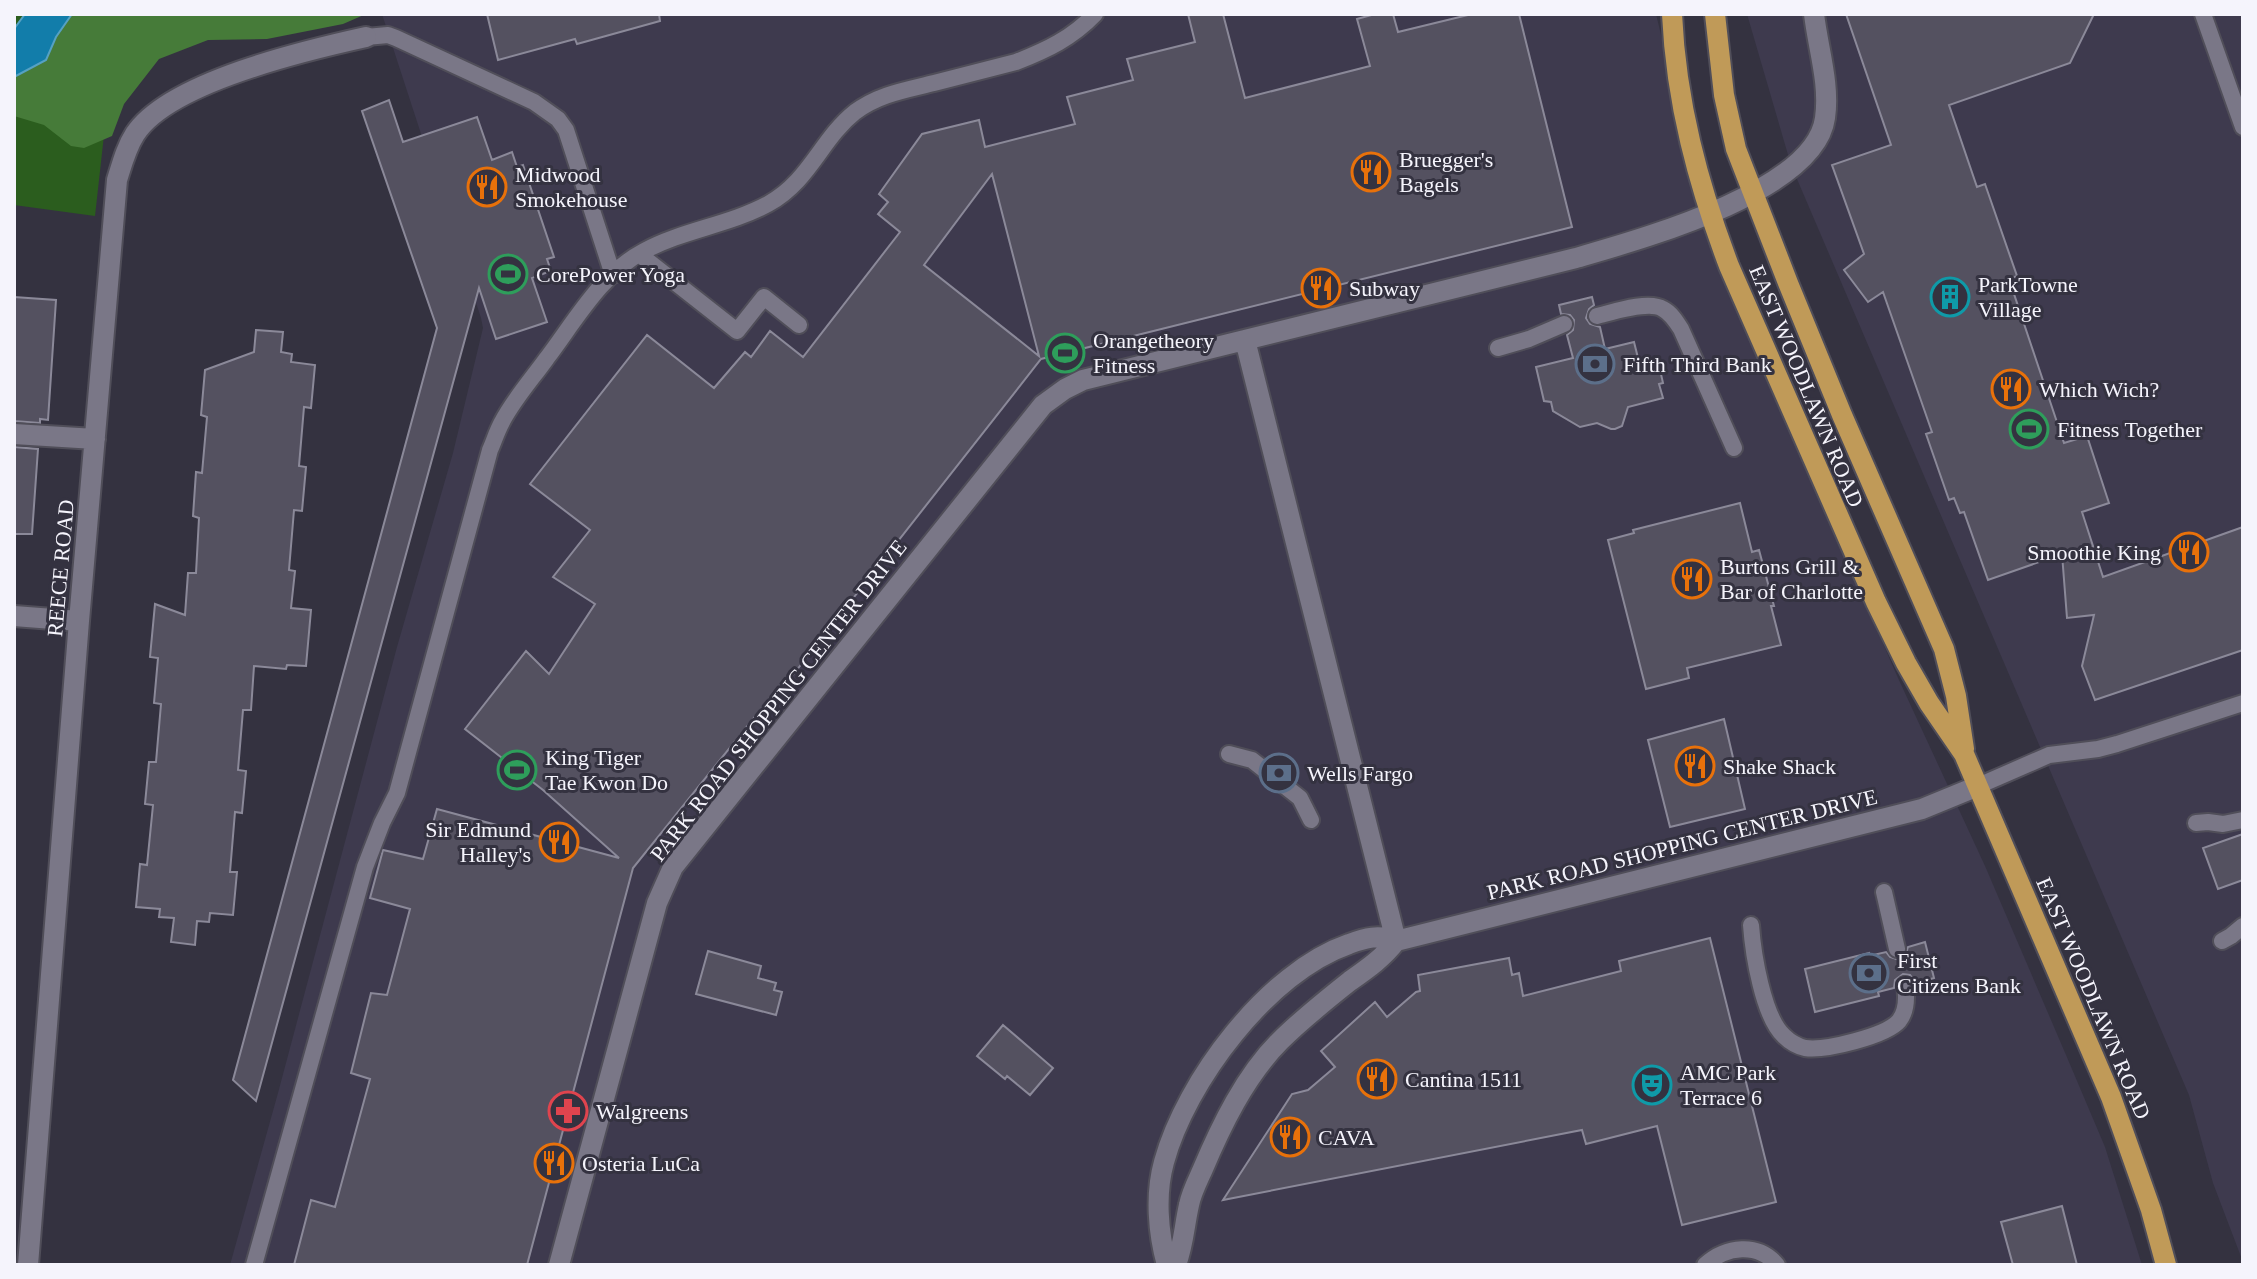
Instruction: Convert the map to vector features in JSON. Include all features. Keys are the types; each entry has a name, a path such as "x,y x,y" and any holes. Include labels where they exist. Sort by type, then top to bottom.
{"main road":[{"name":"EAST WOODLAWN ROAD","path":"1672,14 1685,126 1709,213 1735,280 1876,602 1921,690 1964,754 2111,1097 2146,1196 2166,1265"},
{"name":"EAST WOODLAWN ROAD","path":"1715,14 1718,51 1736,149 1842,415 1944,649 1956,696 1964,754"}],"street":[{"path":"1664,14 1673,36"},
{"name":"PARK ROAD SHOPPING CENTER DRIVE","path":"559,1265 657,903 673,867 1043,405 1083,380 1576,258 1651,236 1752,193 1789,170 1822,132 1825,85 1814,14"},
{"name":"REECE ROAD","path":"28,1265 117,180 135,134 149,117 187,92 276,61 366,37"},
{"path":"1176,1265 1193,1192 1210,1152 1248,1082 1282,1039 1384,956 1396,941 1245,340"},
{"path":"14,434 95,439"},
{"path":"14,616 79,621"},
{"name":"PARK ROAD SHOPPING CENTER DRIVE","path":"1167,1265 1159,1197 1163,1164 1183,1113 1226,1042 1282,985 1320,955 1370,938 1396,941 1922,809 1978,786"}],"lane":[{"path":"254,1265 365,867 402,774 490,450 513,403 587,305 624,264 672,239 768,204 788,191 806,174 854,113 874,100 1036,55 1076,32 1095,14"},
{"path":"2203,14 2243,127"},
{"path":"366,37 388,35 396,38 534,102 558,119 566,130 613,275"},
{"path":"639,254 737,331 764,297 799,325"},
{"path":"1597,316 1652,305 1663,308 1673,317 1734,448"},
{"path":"1498,348 1564,324"},
{"path":"1978,786 2049,755 2108,747 2243,703"},
{"path":"1229,754 1252,760 1264,769 1300,798 1311,820"},
{"path":"2196,823 2223,824 2243,820"},
{"path":"1884,892 1897,949"},
{"path":"1751,925 1769,1014 1781,1034 1800,1047 1820,1048 1886,1031 1903,1014 1907,996 1905,985"},
{"path":"2222,941 2243,926"},
{"path":"1705,1265 1718,1256 1742,1249 1769,1256 1777,1265"}],"shaded area":[{"path":"382,14 1656,14 1674,119 1706,236 1898,678 1985,866 2105,1147 2142,1265 230,1265 397,647 453,453 483,328"},
{"path":"1747,14 2243,14 2243,1262 2213,1183 2189,1095 1791,165"}],"green space":[{"path":"14,14 224,14 115,36 95,216 14,205"},
{"path":"72,14 366,14 343,24 267,39 208,40 159,59 124,104 112,136 84,148 71,146 44,125 14,116 14,77 46,60 56,37"}],"water":[{"path":"25,14 72,14 56,37 46,60 14,77 14,29"}],"building":[{"path":"487,14 659,14 660,21 577,44 575,39 498,60"},
{"path":"1188,14 1223,14 1245,98 1370,66 1357,19 1375,14 1393,14 1398,32 1472,14 1519,14 1572,227 1041,359 785,685 782,683 633,868 527,1265 294,1265 311,1200 335,1207 370,1079 351,1073 371,993 387,995 410,909 370,898 383,850 423,859 437,809 619,858 543,790 465,729 526,651 549,674 595,604 553,577 590,530 530,484 647,335 714,388 745,352 751,357 770,331 803,357 900,232 878,214 888,202 879,194 922,134 979,120 985,147 1075,124 1067,97 1133,80 1127,59 1195,42","holes":["992,174 1039,356 924,265"]},
{"name":"ParkTowne Village","path":"1846,14 2094,14 2070,63 1949,105 1977,187 1985,184 2017,276 2009,279 2064,443 2087,436 2109,503 2082,512 2103,577 2243,527 2243,650 2095,700 2082,666 2094,615 2067,618 2062,554 1988,580 1964,512 1960,513 1954,498 1949,500 1926,434 1932,432 1883,292 1868,302 1844,270 1864,254 1832,165 1891,145"},
{"path":"389,100 403,142 477,117 492,160 512,152 517,167 523,165 554,257 547,259 551,271 532,278 547,322 496,339 479,288 256,1101 233,1080 437,328 362,111"},
{"path":"14,297 56,300 48,420 40,419 40,423 14,421"},
{"name":"Fifth Third Bank","path":"1592,297 1594,305 1586,318 1590,324 1600,327 1605,349 1634,342 1640,366 1658,361 1663,383 1659,384 1663,398 1628,407 1622,426 1615,429 1597,423 1580,427 1553,411 1551,402 1544,401 1536,367 1573,358 1567,335 1573,330 1574,320 1570,315 1561,314 1559,305"},
{"path":"256,330 283,332 281,352 292,354 291,362 315,365 311,408 304,407 299,466 306,467 302,511 294,510 289,570 295,571 291,608 311,610 306,666 287,665 286,669 254,666 251,710 243,710 238,770 246,771 242,813 235,812 230,872 237,872 233,915 210,913 209,922 197,921 195,945 171,942 174,918 159,917 160,909 136,907 140,864 147,865 153,805 145,804 149,762 156,762 161,704 154,703 158,658 150,657 155,604 185,615 188,573 196,573 199,518 193,516 196,472 202,473 207,417 201,415 205,370 254,352"},
{"path":"14,447 38,449 32,534 14,534"},
{"name":"Burtons Grill & Bar of Charlotte","path":"1740,503 1752,552 1759,550 1781,645 1687,668 1689,678 1646,689 1608,540 1634,533 1633,530"},
{"name":"Shake Shack","path":"1724,719 1745,809 1670,827 1648,740"},
{"path":"2243,834 2243,880 2218,889 2203,848"},
{"path":"1710,938 1776,1202 1682,1225 1657,1126 1586,1144 1582,1130 1223,1200 1292,1094 1308,1090 1335,1067 1321,1051 1375,1002 1387,1017 1420,991 1418,975 1509,958 1512,975 1519,973 1523,996 1621,971 1619,961"},
{"name":"First Citizens Bank","path":"1925,942 1934,978 1916,983 1910,975 1903,974 1895,980 1894,988 1878,992 1879,996 1815,1012 1805,969 1869,953 1869,956 1886,952 1899,960 1905,956 1908,947"},
{"path":"708,951 761,966 758,978 776,983 774,990 782,992 776,1015 696,994"},
{"path":"1003,1025 1053,1068 1030,1095 977,1056"},
{"path":"2062,1206 2077,1265 2013,1265 2001,1222"}],"place":[{"name":"Bruegger's Bagels","path":"1371,172"},
{"name":"Midwood Smokehouse","path":"487,187"},
{"name":"CorePower Yoga","path":"508,274"},
{"name":"Subway","path":"1321,288"},
{"name":"ParkTowne Village","path":"1950,297"},
{"name":"Orangetheory Fitness","path":"1065,353"},
{"name":"Fifth Third Bank","path":"1595,364"},
{"name":"Which Wich?","path":"2011,389"},
{"name":"Fitness Together","path":"2029,429"},
{"name":"Smoothie King","path":"2189,552"},
{"name":"Burtons Grill & Bar of Charlotte","path":"1692,579"},
{"name":"Shake Shack","path":"1695,766"},
{"name":"King Tiger Tae Kwon Do","path":"517,770"},
{"name":"Wells Fargo","path":"1279,773"},
{"name":"Sir Edmund Halley's","path":"559,842"},
{"name":"First Citizens Bank","path":"1869,973"},
{"name":"Cantina 1511","path":"1377,1079"},
{"name":"AMC Park Terrace 6","path":"1652,1085"},
{"name":"Walgreens","path":"568,1111"},
{"name":"CAVA","path":"1290,1137"},
{"name":"Osteria LuCa","path":"554,1163"}]}
